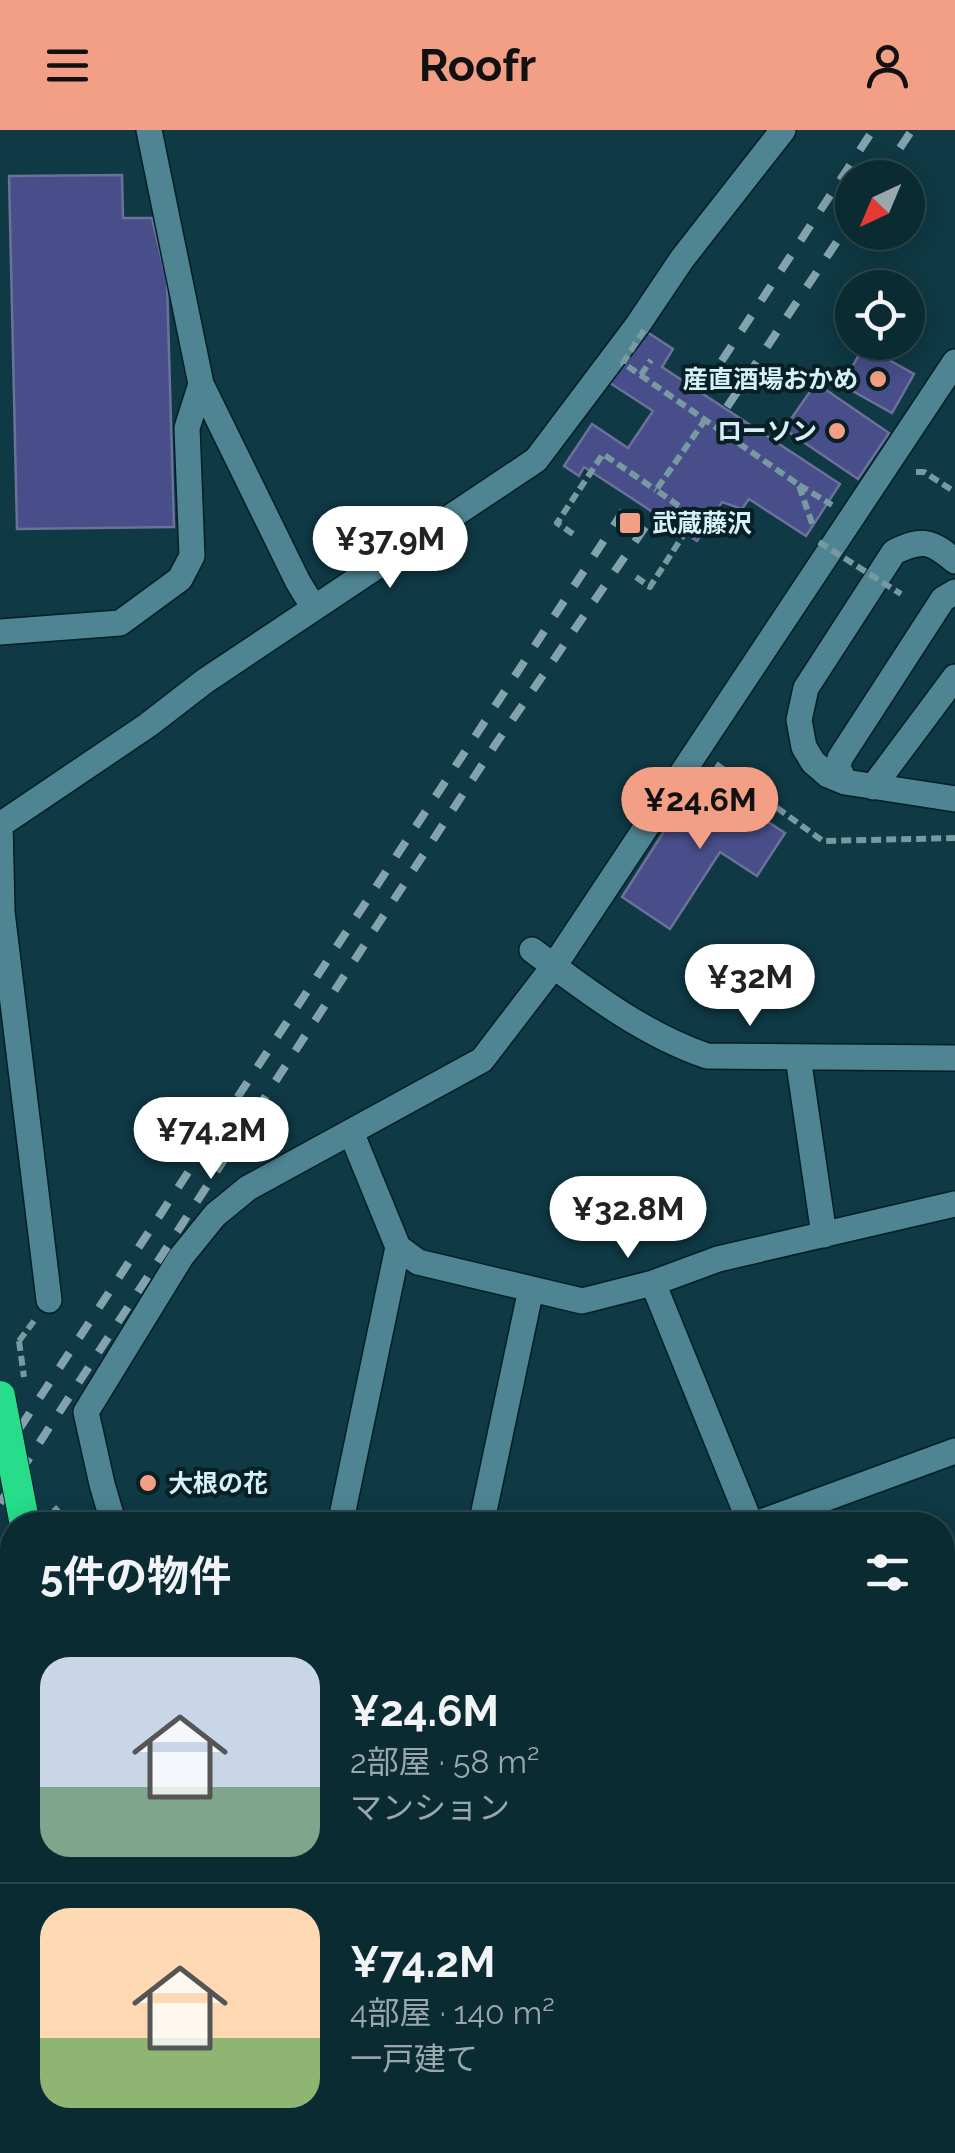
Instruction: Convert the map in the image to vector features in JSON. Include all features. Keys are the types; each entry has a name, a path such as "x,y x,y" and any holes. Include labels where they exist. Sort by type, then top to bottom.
{"highway":[{"path":"0,1396 22,1512"}],"street":[{"path":"149,130 201,384 314,608"},
{"path":"49,1300 2,912 0,823 536,460 682,259 783,130"},
{"path":"111,1512 86,1412 182,1257 215,1215 248,1188 482,1060 554,966 955,362"},
{"path":"0,632 120,623 180,579 192,556 187,428 201,384"},
{"path":"955,560 936,545 915,542 894,552 806,688 800,720 804,746 812,762 828,775 845,782 955,799"},
{"path":"845,782 838,768 840,758 943,600 955,592"},
{"path":"873,787 955,677"},
{"path":"532,950 653,1034 706,1056 955,1058"},
{"path":"798,1057 824,1235"},
{"path":"351,1132 398,1246 418,1262 582,1301 652,1283 718,1259 955,1204"},
{"path":"343,1512 398,1246"},
{"path":"652,1283 747,1512"},
{"path":"484,1512 531,1289"},
{"path":"788,1512 955,1451"}],"path":[{"path":"644,330 623,362 839,509"},
{"path":"656,490 705,420"},
{"path":"573,534 556,522 603,454 695,517 650,587 636,577"},
{"path":"799,485 818,542 901,594"}],"building":[{"path":"122,175 123,218 152,218 167,282 174,527 17,529 9,176"},
{"path":"644,330 673,349 662,367 840,484 806,536 749,499 742,509 722,502 697,541 584,467 579,476 564,466 592,424 628,448 653,411 610,383"},
{"name":"産直酒場おかめ","path":"856,360 889,360 914,374 892,413 842,385"},
{"name":"ローソン","path":"816,383 889,433 858,479 784,429"},
{"path":"704,780 785,833 757,876 720,852 670,929 622,897 670,822 675,825"}],"railway":[{"path":"702,391 873,130"},
{"path":"892,160 912,130"},
{"path":"727,407 835,245"},
{"path":"0,1458 628,504"},
{"path":"0,1503 495,745 652,517"}],"place":[{"name":"産直酒場おかめ","path":"878,379"},
{"name":"ローソン","path":"837,431"},
{"name":"武蔵藤沢","path":"630,523"},
{"name":"大根の花","path":"148,1483"}]}
